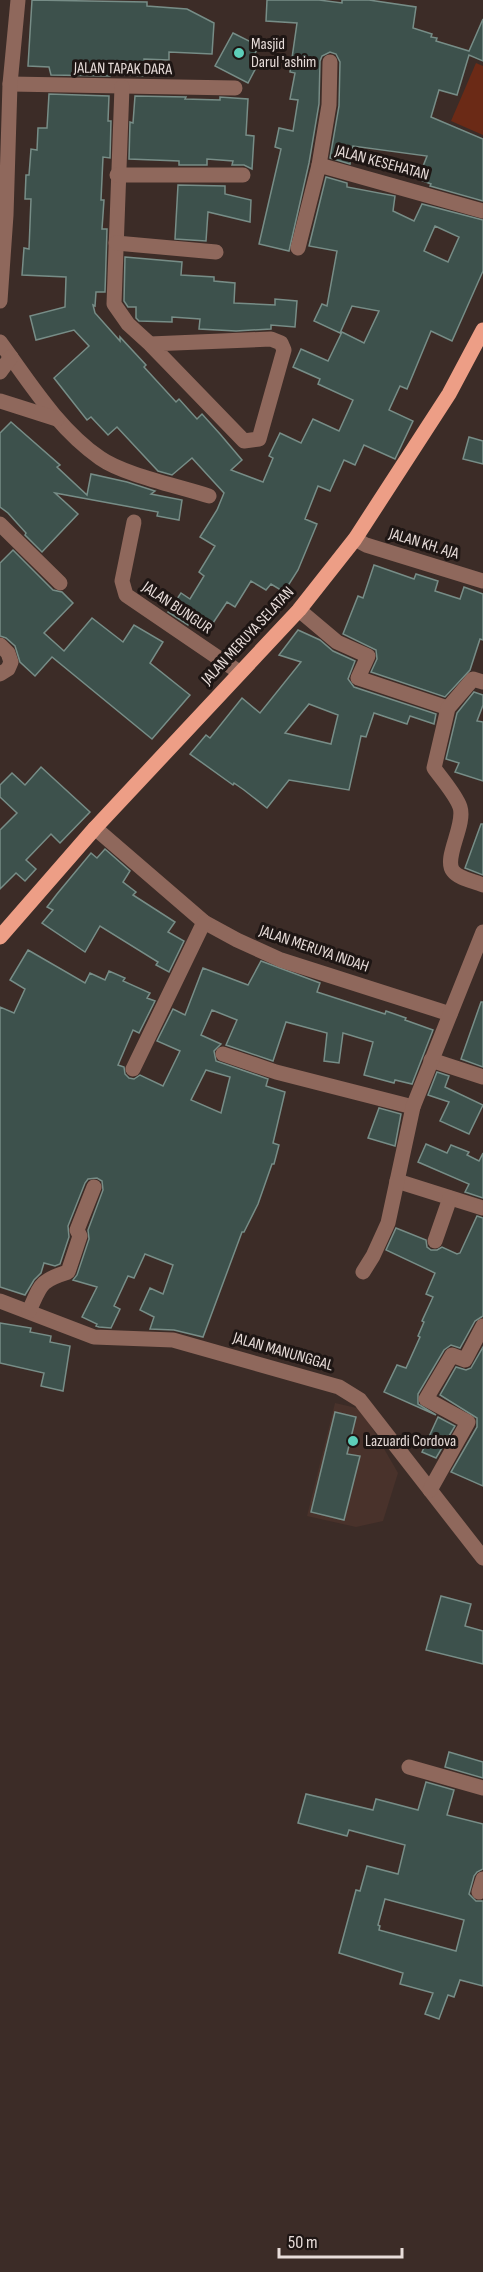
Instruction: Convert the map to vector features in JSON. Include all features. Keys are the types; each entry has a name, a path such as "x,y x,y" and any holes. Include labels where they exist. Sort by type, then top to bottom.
{"main road":[{"name":"JALAN MERUYA SELATAN","path":"0,937 95,828 239,672 300,610 355,539 449,394 483,330"}],"street":[{"path":"0,301 6,215 10,84 18,0"},
{"path":"319,165 329,105 330,62"},
{"name":"JALAN TAPAK DARA","path":"10,84 235,88"},
{"path":"122,87 114,304 128,324 244,441 259,439 284,350 281,343 271,339 150,344"},
{"name":"JALAN KESEHATAN","path":"298,248 319,165 483,211"},
{"path":"117,176 243,175"},
{"path":"116,243 216,252"},
{"path":"0,342 57,419 101,458 142,475 209,496"},
{"path":"0,372 11,357"},
{"path":"0,400 57,419"},
{"name":"JALAN BUNGUR","path":"134,522 122,581 126,595 239,672"},
{"path":"0,524 60,583"},
{"name":"JALAN KH. AJA","path":"355,539 366,545 483,581"},
{"path":"300,610 337,642 368,656 358,678 448,708"},
{"path":"0,645 8,653 11,662 8,669 0,674"},
{"path":"483,682 473,679 448,708 434,768 460,806 462,819 450,862 452,870 460,876 483,885"},
{"name":"JALAN MERUYA INDAH","path":"95,828 204,922 237,940 281,960 450,1014"},
{"path":"133,1069 204,922"},
{"path":"363,1272 388,1223 413,1107 483,932"},
{"path":"223,1054 276,1072 413,1107"},
{"path":"431,1060 483,1077"},
{"path":"397,1181 483,1208"},
{"path":"29,1311 42,1284 48,1278 68,1272 80,1236 77,1230 94,1186"},
{"path":"435,1241 450,1198"},
{"name":"JALAN MANUNGGAL","path":"0,1301 93,1337 173,1340 339,1387 360,1400 483,1558"},
{"path":"430,1490 468,1422 426,1399 452,1355 465,1360 483,1326"},
{"path":"410,1767 483,1788"}],"shaded area":[{"path":"476,63 483,66 483,135 451,121"},
{"name":"Lazuardi Cordova","path":"335,1403 361,1409 398,1473 383,1521 356,1527 307,1516"}],"building":[{"path":"32,0 147,2 147,6 187,9 214,23 212,54 169,52 169,60 144,59 143,76 51,75 49,67 28,66"},
{"path":"267,0 319,0 342,3 342,0 369,0 416,7 413,28 432,34 431,37 437,38 436,41 469,51 483,19 483,61 469,55 457,95 439,90 431,117 483,139 483,201 430,186 431,184 418,179 427,156 353,146 350,164 330,158 339,106 340,62 336,54 330,52 322,56 320,61 319,104 309,163 289,251 259,244 281,149 275,147 279,128 293,131 298,100 290,99 295,73 290,72 297,23 266,21"},
{"name":"Masjid Darul 'ashim","path":"233,33 259,46 252,59 259,62 248,83 215,66"},
{"path":"49,94 109,96 110,158 103,157 101,200 104,200 102,229 107,229 105,292 96,292 95,306 93,305 95,313 146,365 144,367 176,402 179,399 197,419 202,414 220,434 242,460 231,470 263,482 273,458 269,456 280,433 301,443 313,419 339,431 353,400 318,384 320,379 293,367 301,349 328,361 342,332 364,343 379,311 352,306 340,333 314,321 322,304 327,306 337,251 309,246 326,177 347,183 347,187 395,196 393,211 414,221 422,204 483,220 483,271 452,341 431,331 407,389 400,386 389,410 413,421 395,459 364,445 355,465 344,460 330,491 318,486 305,519 317,524 298,570 284,592 271,584 266,590 251,581 235,607 227,602 207,632 190,622 188,625 168,612 181,593 190,599 204,576 199,572 215,546 200,537 217,510 224,493 192,458 172,475 158,471 117,427 108,435 91,417 87,420 54,378 89,346 74,330 36,340 30,316 65,307 66,277 22,275 24,248 29,249 31,199 25,199 26,175 29,175 31,149 37,150 38,128 47,128","holes":["435,226 459,237 448,262 424,251"]},
{"path":"135,96 248,99 246,135 254,136 252,169 244,165 232,165 233,161 207,159 207,165 179,165 179,161 129,159 130,122 133,123"},
{"path":"178,185 225,186 225,194 251,200 250,222 208,212 206,241 175,239"},
{"path":"125,257 182,262 181,275 214,277 214,281 235,283 234,303 275,305 275,299 297,301 295,327 271,325 271,329 236,331 199,329 200,319 172,317 172,322 139,321 136,318 136,307 128,307 124,301"},
{"path":"11,422 60,465 57,467 87,495 91,474 127,482 155,491 151,494 182,500 179,520 157,516 158,512 55,493 78,514 42,552 0,507 0,433"},
{"path":"469,437 483,441 483,464 463,459"},
{"path":"13,550 53,590 62,592 73,603 44,633 64,651 92,618 123,642 134,625 163,642 150,663 190,695 152,739 52,657 35,676 20,662 15,646 0,636 0,563"},
{"path":"374,565 414,579 416,574 438,581 435,591 460,599 464,587 483,594 483,640 480,639 470,670 445,697 371,672 377,659 376,650 343,634 358,596 363,598"},
{"path":"298,630 355,661 348,679 354,687 436,714 434,724 410,716 407,724 374,713 366,737 361,736 349,790 289,780 267,808 190,754 206,735 210,738 242,698 260,713 301,662 279,655","holes":["309,704 338,715 331,744 285,733"]},
{"path":"474,692 483,695 483,705 477,721 483,722 483,781 455,772 459,763 446,759 457,713"},
{"path":"41,767 90,812 60,843 51,834 26,860 36,869 25,881 16,873 0,889 0,830 17,813 0,797 0,785 12,773 25,785"},
{"path":"481,824 483,824 483,875 465,868"},
{"path":"105,849 130,871 123,882 136,892 133,895 175,922 168,932 184,941 169,972 156,965 158,962 100,926 85,952 42,923 53,910 47,907 91,853 97,858"},
{"path":"28,950 85,983 90,973 105,980 109,971 125,978 123,981 150,993 147,998 155,1001 139,1033 133,1030 118,1065 124,1067 125,1074 129,1078 134,1079 140,1075 163,1086 180,1051 157,1041 173,1009 185,1015 203,968 248,985 261,961 320,983 317,992 385,1014 386,1011 433,1030 412,1084 395,1080 394,1083 364,1075 373,1042 343,1033 339,1063 324,1061 327,1033 286,1022 273,1061 226,1045 237,1020 212,1010 201,1035 221,1044 214,1051 216,1061 268,1079 266,1086 285,1092 273,1143 279,1145 274,1164 272,1164 258,1204 242,1232 203,1337 174,1330 150,1329 154,1317 140,1310 150,1288 163,1294 173,1265 145,1254 134,1278 128,1276 114,1306 120,1309 111,1328 99,1327 82,1317 97,1287 73,1280 77,1275 89,1239 88,1230 103,1190 102,1181 97,1178 88,1179 85,1183 68,1226 69,1237 60,1264 55,1266 44,1263 41,1273 25,1295 0,1287 0,1007 14,1013 25,989 10,980","holes":["206,1070 230,1077 221,1113 191,1100"]},
{"path":"481,1002 483,1002 483,1067 461,1059"},
{"path":"437,1072 449,1076 445,1087 483,1105 469,1134 440,1121 449,1102 428,1095"},
{"path":"379,1108 401,1114 395,1146 368,1138"},
{"path":"426,1144 447,1153 451,1145 469,1152 467,1155 479,1161 483,1153 483,1198 465,1192 469,1184 418,1162"},
{"path":"477,1216 483,1218 483,1316 475,1321 460,1348 451,1345 444,1350 418,1394 418,1404 436,1415 384,1392 397,1365 406,1368 420,1337 418,1336 424,1322 422,1321 433,1297 426,1294 435,1273 386,1250 396,1228 426,1240 427,1247 431,1250 442,1247 457,1254 460,1253"},
{"path":"0,1323 31,1328 30,1332 51,1336 50,1342 70,1346 63,1391 41,1386 44,1373 0,1363"},
{"path":"483,1347 483,1486 451,1472 477,1427 477,1418 440,1395 456,1367 466,1370 471,1368"},
{"path":"335,1412 356,1417 347,1454 360,1456 344,1520 311,1512"},
{"path":"438,1417 455,1426 436,1458 422,1452"},
{"path":"441,1596 471,1604 465,1626 483,1631 483,1664 426,1650"},
{"path":"449,1752 483,1762 483,1778 445,1767"},
{"path":"426,1782 454,1790 447,1815 483,1824 483,1869 474,1876 469,1894 476,1901 483,1901 483,1986 460,1980 454,1997 448,1995 439,2019 425,2014 433,1993 400,1984 403,1973 339,1953 356,1890 360,1891 367,1866 398,1874 405,1845 349,1830 347,1836 298,1823 306,1794 373,1810 376,1799 418,1810","holes":["385,1899 464,1920 456,1951 379,1930 378,1925"]}],"place":[{"name":"Masjid Darul 'ashim","path":"239,53"},
{"name":"Lazuardi Cordova","path":"353,1441"}]}
